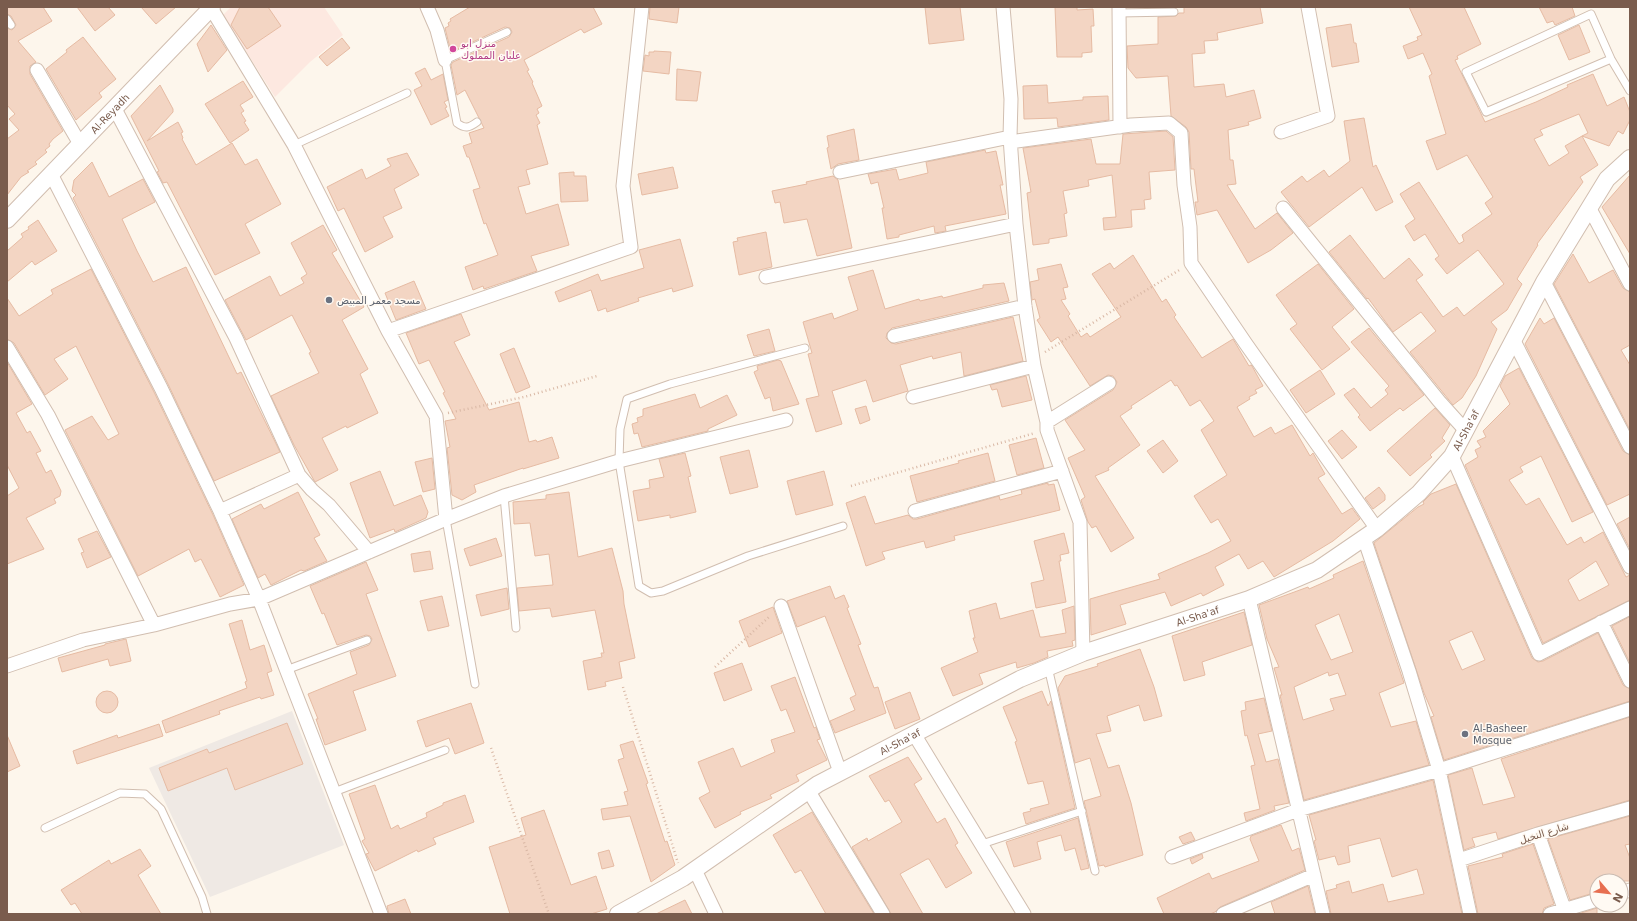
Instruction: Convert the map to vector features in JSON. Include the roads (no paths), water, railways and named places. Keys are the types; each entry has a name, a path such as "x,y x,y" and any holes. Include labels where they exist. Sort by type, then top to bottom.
{"street":[{"path":"211,7 294,145 388,331 436,416 446,519"},
{"name":"Al-Reyadh","path":"7,220 115,109 211,7"},
{"path":"427,7 437,30 445,60"},
{"path":"388,331 632,247 623,186 642,7"},
{"path":"1003,7 1011,99 1010,139 1016,224 1025,306 1034,363 1047,426 1080,522 1083,653"},
{"path":"1281,132 1328,116 1308,7"},
{"path":"1119,10 1120,127"},
{"path":"37,70 80,144"},
{"path":"115,109 236,338 299,475 312,490 329,504 369,552"},
{"path":"840,172 1010,139 1169,123 1181,133 1184,185 1190,227 1192,263 1246,344 1377,529"},
{"name":"Al-Sha'af","path":"618,914 689,874 808,790 1020,679 1083,653 1249,599 1317,570 1377,529 1419,493 1452,456 1544,282 1607,179 1630,158"},
{"path":"51,174 161,388 220,511 259,599 381,914"},
{"path":"1589,207 1630,284"},
{"path":"1283,208 1439,401 1466,431"},
{"path":"766,277 1016,224"},
{"path":"1544,282 1630,447"},
{"path":"894,336 1025,306"},
{"path":"1513,339 1630,567"},
{"path":"7,347 48,415 154,625"},
{"path":"913,397 1034,363"},
{"path":"1047,426 1110,383"},
{"path":"7,666 83,640 154,625 230,604 259,599 446,519 504,496 619,461 786,420"},
{"path":"1452,456 1539,654 1630,608"},
{"path":"915,510 1062,471"},
{"path":"220,511 299,475"},
{"path":"1364,538 1410,671 1439,770 1470,914"},
{"path":"1249,599 1298,810 1324,914"},
{"path":"781,606 840,772"},
{"path":"1600,622 1630,681"},
{"path":"1172,857 1298,810 1439,770 1630,709"},
{"path":"914,734 1024,914"},
{"path":"808,790 883,914"},
{"name":"شارع النخيل","path":"1459,860 1538,834 1630,808"},
{"path":"1538,834 1565,912"},
{"path":"689,874 716,914"},
{"path":"1223,914 1314,875"},
{"path":"1550,914 1565,912 1589,903"}],"lane":[{"path":"1119,10 1174,12"},
{"path":"1611,59 1486,112 1466,72 1591,14 1611,59 1630,91"},
{"path":"477,122 467,128 457,124 445,60 507,32"},
{"path":"294,145 407,93"},
{"path":"805,348 670,384 627,399 620,429 619,461 639,586 651,593 663,591 748,556 843,526"},
{"path":"504,496 516,628"},
{"path":"446,519 474,684"},
{"path":"286,670 367,640"},
{"path":"1048,667 1095,871"},
{"path":"334,792 445,750"},
{"path":"45,828 120,793 145,794 161,809 202,897 207,914"},
{"path":"982,844 1082,811"}],"place":[{"name":"منزل ابو عليان المملوك","path":"453,49"},
{"name":"مسجد معمر المبيض","path":"329,300"},
{"name":"Al-Basheer Mosque","path":"1465,734"}]}
